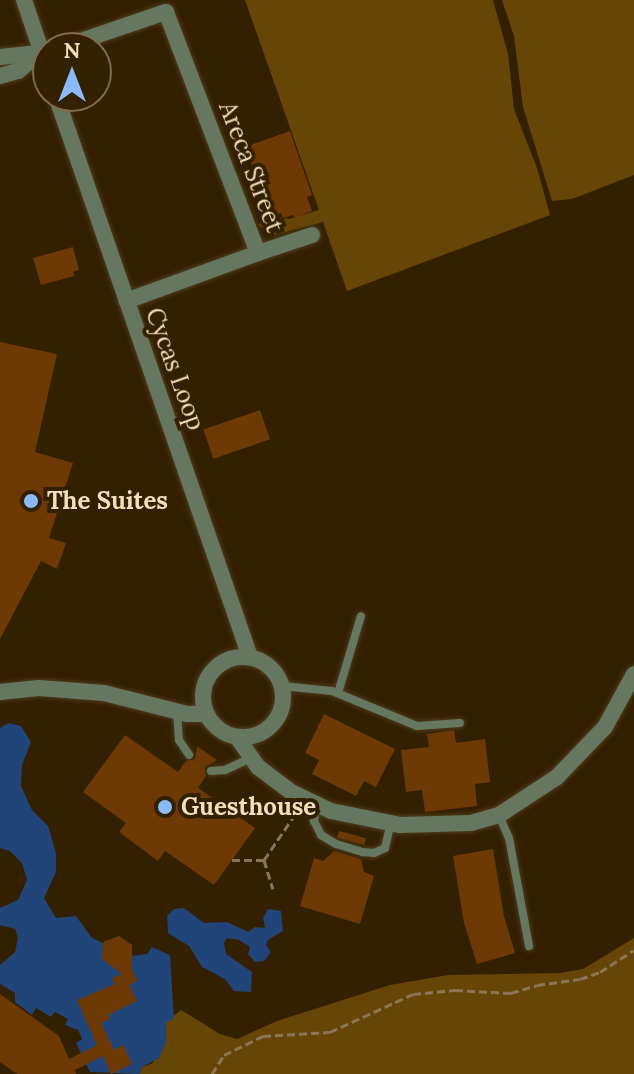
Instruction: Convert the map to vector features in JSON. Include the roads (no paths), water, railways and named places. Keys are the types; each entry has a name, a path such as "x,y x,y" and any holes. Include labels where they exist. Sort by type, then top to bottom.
{"street":[{"path":"24,0 35,32"},
{"name":"Areca Street","path":"100,32 164,6 258,253 126,301"},
{"path":"0,57 15,53 32,54"},
{"path":"0,76 18,71 32,61"},
{"name":"Cycas Loop","path":"61,112 250,657"},
{"path":"258,253 312,235"},
{"path":"250,657 269,666 282,686 283,707 271,727 260,734 237,737 213,725 202,702 207,678 225,661 250,657"},
{"path":"237,737 249,759 311,802 351,817 391,823 451,825 499,815 536,793 582,754 605,727 634,674"},
{"path":"0,692 39,688 104,693 177,711 206,714"}],"lane":[{"path":"338,693 361,616"},
{"path":"282,686 305,686 338,693 417,726 460,723"},
{"path":"177,711 179,740 189,755"},
{"path":"211,771 225,770 249,759"},
{"path":"311,802 314,821 321,835 336,844 363,852 374,853 385,848 391,823"},
{"path":"499,815 509,838 529,946"}],"water":[{"path":"8,723 21,726 31,742 22,765 21,786 32,810 48,826 56,853 56,872 44,898 56,918 76,916 92,938 131,956 147,954 152,947 170,955 174,1019 166,1022 166,1043 159,1058 142,1067 139,1074 90,1072 76,1043 82,1039 81,1036 78,1030 65,1025 68,1019 55,1012 51,1017 36,1008 32,1015 15,1002 15,993 0,984 0,965 15,952 18,938 15,929 0,925 0,908 18,900 27,880 22,863 10,851 0,848 0,728"},
{"path":"184,908 204,923 227,922 248,932 255,927 265,928 263,918 268,909 281,911 283,931 268,940 266,945 271,952 264,961 255,962 248,954 250,947 239,940 227,938 224,943 226,954 252,972 251,992 234,991 225,979 202,967 189,946 168,933 167,916 174,909"}],"place":[{"name":"The Suites","path":"31,501"},
{"name":"Guesthouse","path":"165,807"}]}
